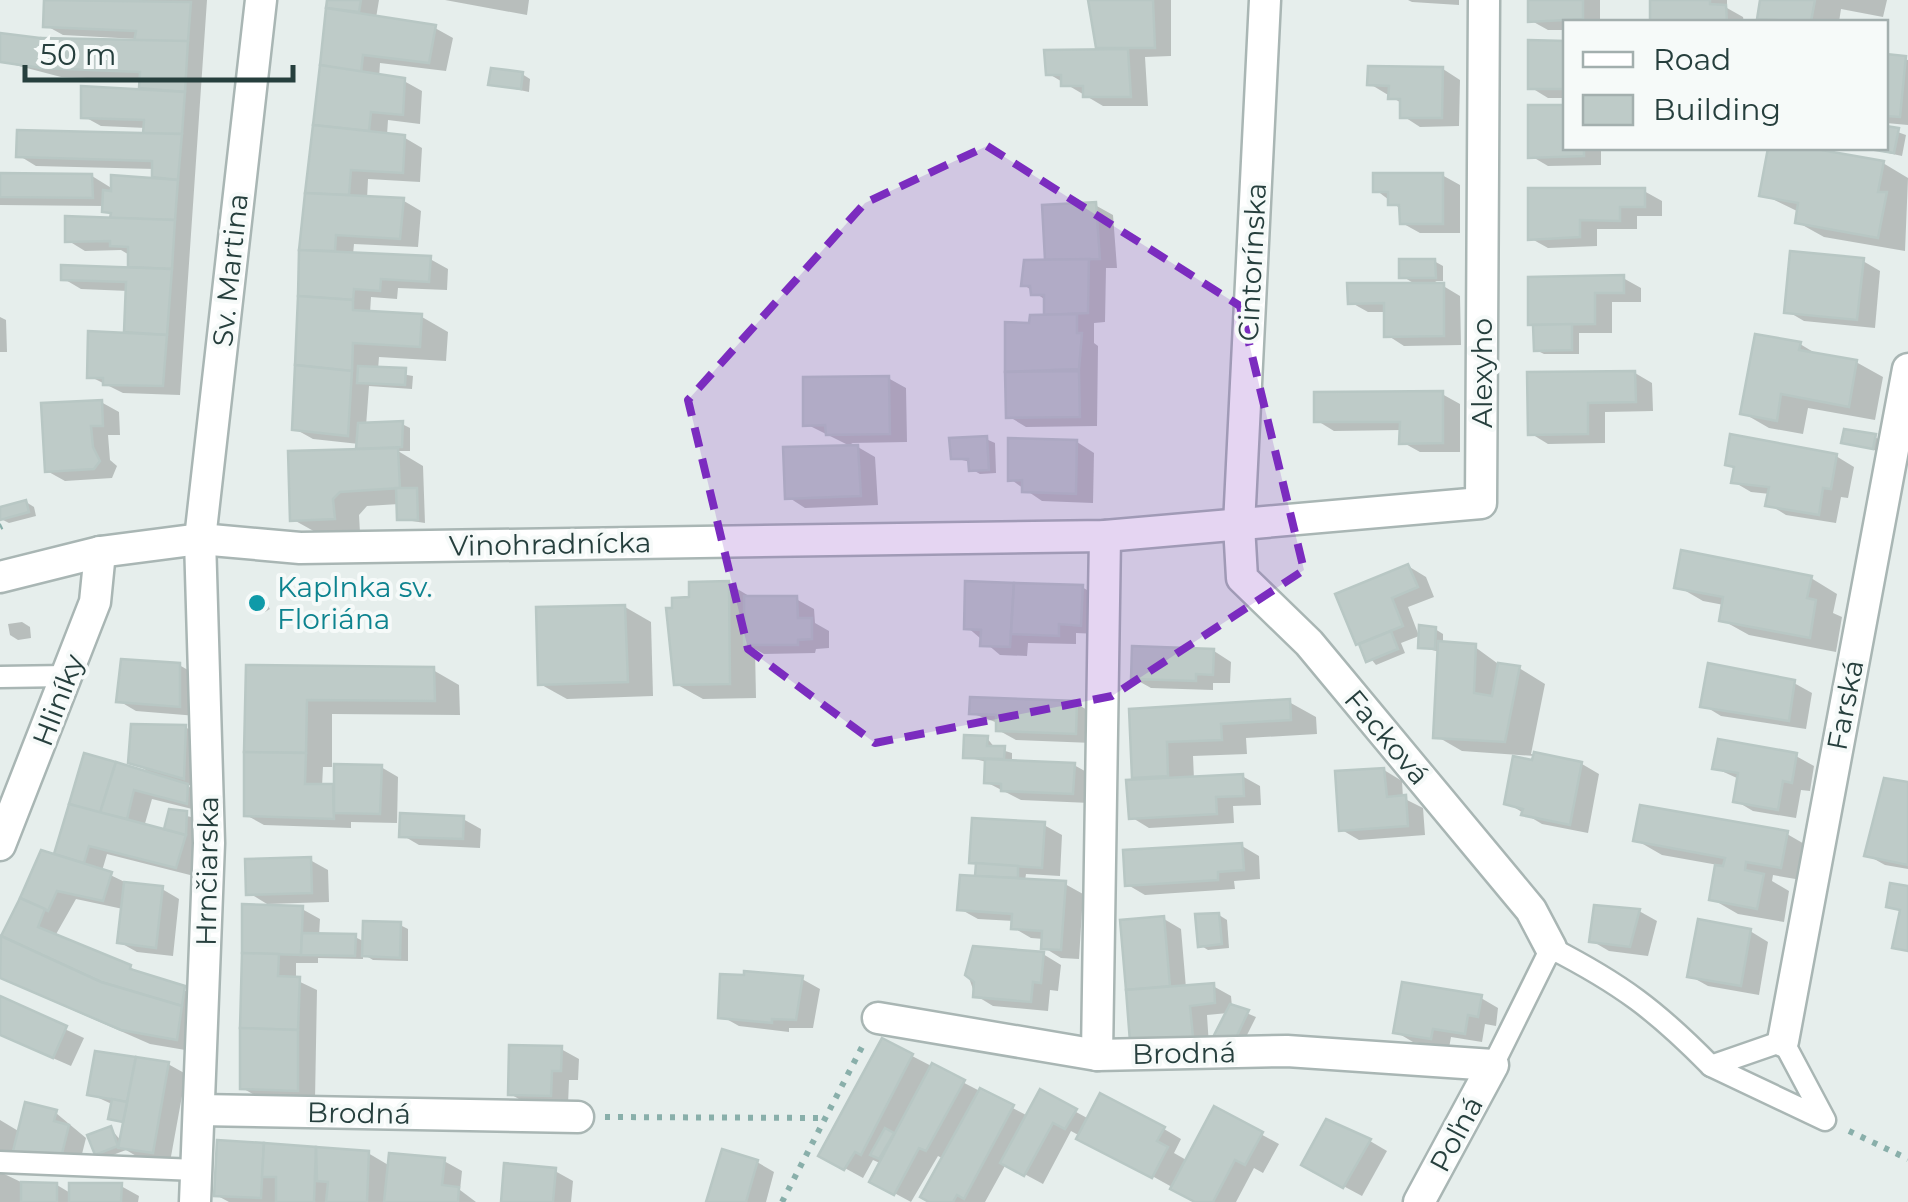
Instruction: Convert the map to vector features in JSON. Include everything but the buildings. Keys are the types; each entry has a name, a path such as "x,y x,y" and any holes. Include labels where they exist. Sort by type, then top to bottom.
{"street":[{"name":"Sv. Martina","path":"200,539 261,0"},
{"name":"Cintorínska","path":"1239,524 1265,0"},
{"name":"Alexyho","path":"1239,524 1481,504 1484,0"},
{"name":"Farská","path":"1783,1041 1908,370"},
{"name":"Vinohradnícka","path":"0,577 100,552 200,539 300,548 1105,536 1239,524"},
{"name":"Facková","path":"1239,524 1242,578 1309,643 1531,910 1551,948"},
{"path":"1097,1056 1105,536"},
{"name":"Hrnčiarska","path":"195,1202 209,843 200,539"},
{"name":"Hliníky","path":"0,844 95,602 100,552"},
{"name":"Brodná","path":"878,1018 1097,1056 1287,1051 1493,1065"},
{"name":"Poľná","path":"1419,1202 1493,1065"},
{"name":"Brodná","path":"199,1110 578,1117"}],"lane":[{"path":"0,677 67,676"},
{"path":"1493,1065 1551,948 1617,981 1667,1022 1711,1066 1826,1120"},
{"path":"1711,1066 1783,1041 1826,1120"},
{"path":"0,1162 196,1170"}],"path":[{"path":"782,1202 878,1018"},
{"path":"578,1117 824,1118"},
{"path":"1826,1120 1908,1158"}],"highlighted area":[{"path":"987,146 1240,306 1304,570 1112,696 875,743 748,649 688,400 865,203"}],"place":[{"name":"Kaplnka sv. Floriána","path":"257,603"}]}
